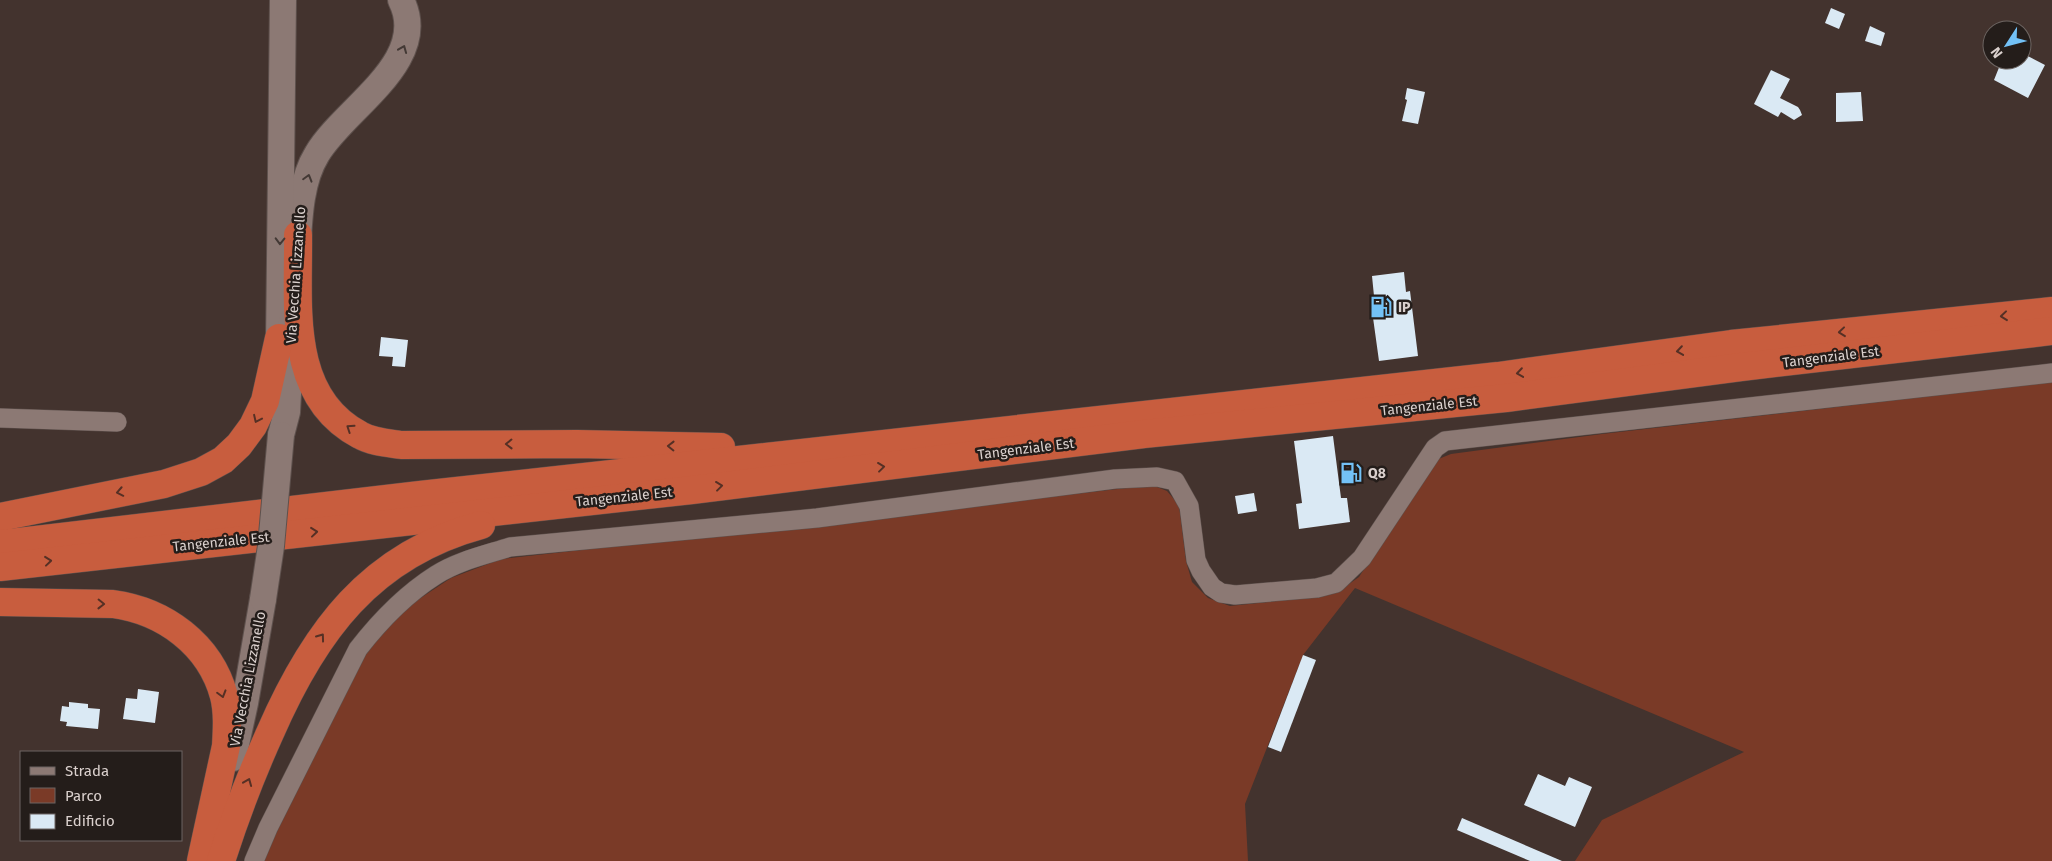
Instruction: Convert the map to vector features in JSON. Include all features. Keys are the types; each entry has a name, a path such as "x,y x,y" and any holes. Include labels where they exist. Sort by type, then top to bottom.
{"highway":[{"path":"298,235 299,331 305,368 320,399 343,424 361,436 381,442 423,445 577,444 732,448 934,432 964,434"},
{"name":"Tangenziale Est","path":"0,544 450,491 1498,376 1731,344 2052,311"},
{"name":"Tangenziale Est","path":"0,567 692,490 1144,434 1506,398 1741,367 2052,331"},
{"path":"0,517 164,484 201,472 223,460 239,445 254,426 265,400 279,338"},
{"path":"222,861 248,784 291,685 320,638 369,583 426,545 490,522 654,504 692,490"},
{"path":"0,602 130,606 170,623 200,650 214,672 224,696 227,728 226,746 201,861"}],"street":[{"name":"Via Vecchia Lizzanello","path":"281,435 278,414 283,0"},
{"name":"Via Vecchia Lizzanello","path":"281,128 292,102 294,11 297,0"},
{"name":"Via Vecchia Lizzanello","path":"210,861 245,703 271,546 281,435 287,412 298,235 303,194 317,154 337,129 385,77 403,51 408,36 408,19 401,0"},
{"path":"254,861 268,828 358,649 370,634 401,603 436,576 466,560 510,547 817,518 1116,479 1157,476 1175,481 1182,491 1189,506 1196,560 1212,587 1221,593 1235,595 1317,588 1336,583 1362,558 1428,457 1435,448 1445,441 2052,373"},
{"path":"0,418 117,422"}],"green space":[{"path":"2052,382 2052,861 1575,861 1602,820 1744,752 1355,588 1303,655 1245,804 1248,861 263,861 334,706 372,644 407,607 451,578 501,559 1152,485 1167,491 1179,505 1186,561 1192,582 1208,598 1230,606 1321,596 1339,591 1359,577 1420,481 1436,460 1451,454 1602,434"}],"building":[{"path":"1831,8 1845,14 1839,29 1825,23"},
{"path":"1870,26 1885,33 1881,46 1865,41"},
{"path":"2032,58 2045,65 2028,98 1994,80 1998,70 2032,70"},
{"path":"1771,70 1790,79 1780,98 1798,107 1800,110 1802,115 1794,120 1781,112 1778,117 1754,104"},
{"path":"1407,88 1425,92 1418,124 1402,121 1407,100 1405,99"},
{"path":"1861,92 1863,121 1836,122 1836,93"},
{"path":"1404,272 1406,292 1410,291 1418,356 1379,361 1370,296 1374,296 1372,276"},
{"path":"381,337 408,340 405,367 392,366 393,357 379,356"},
{"path":"1333,436 1341,498 1347,498 1350,522 1299,529 1296,504 1302,503 1294,441"},
{"path":"1254,493 1257,511 1238,514 1235,496"},
{"path":"1303,655 1316,660 1281,752 1268,747"},
{"path":"138,689 159,692 155,723 123,719 126,698 137,699"},
{"path":"69,702 88,704 88,708 100,709 98,729 66,726 67,722 60,721 62,706 69,707"},
{"path":"1538,774 1565,786 1569,777 1592,787 1575,827 1524,805"},
{"path":"1462,818 1562,861 1530,861 1457,830"}],"place":[{"name":"IP","path":"1381,307"},
{"name":"Q8","path":"1351,473"}]}
